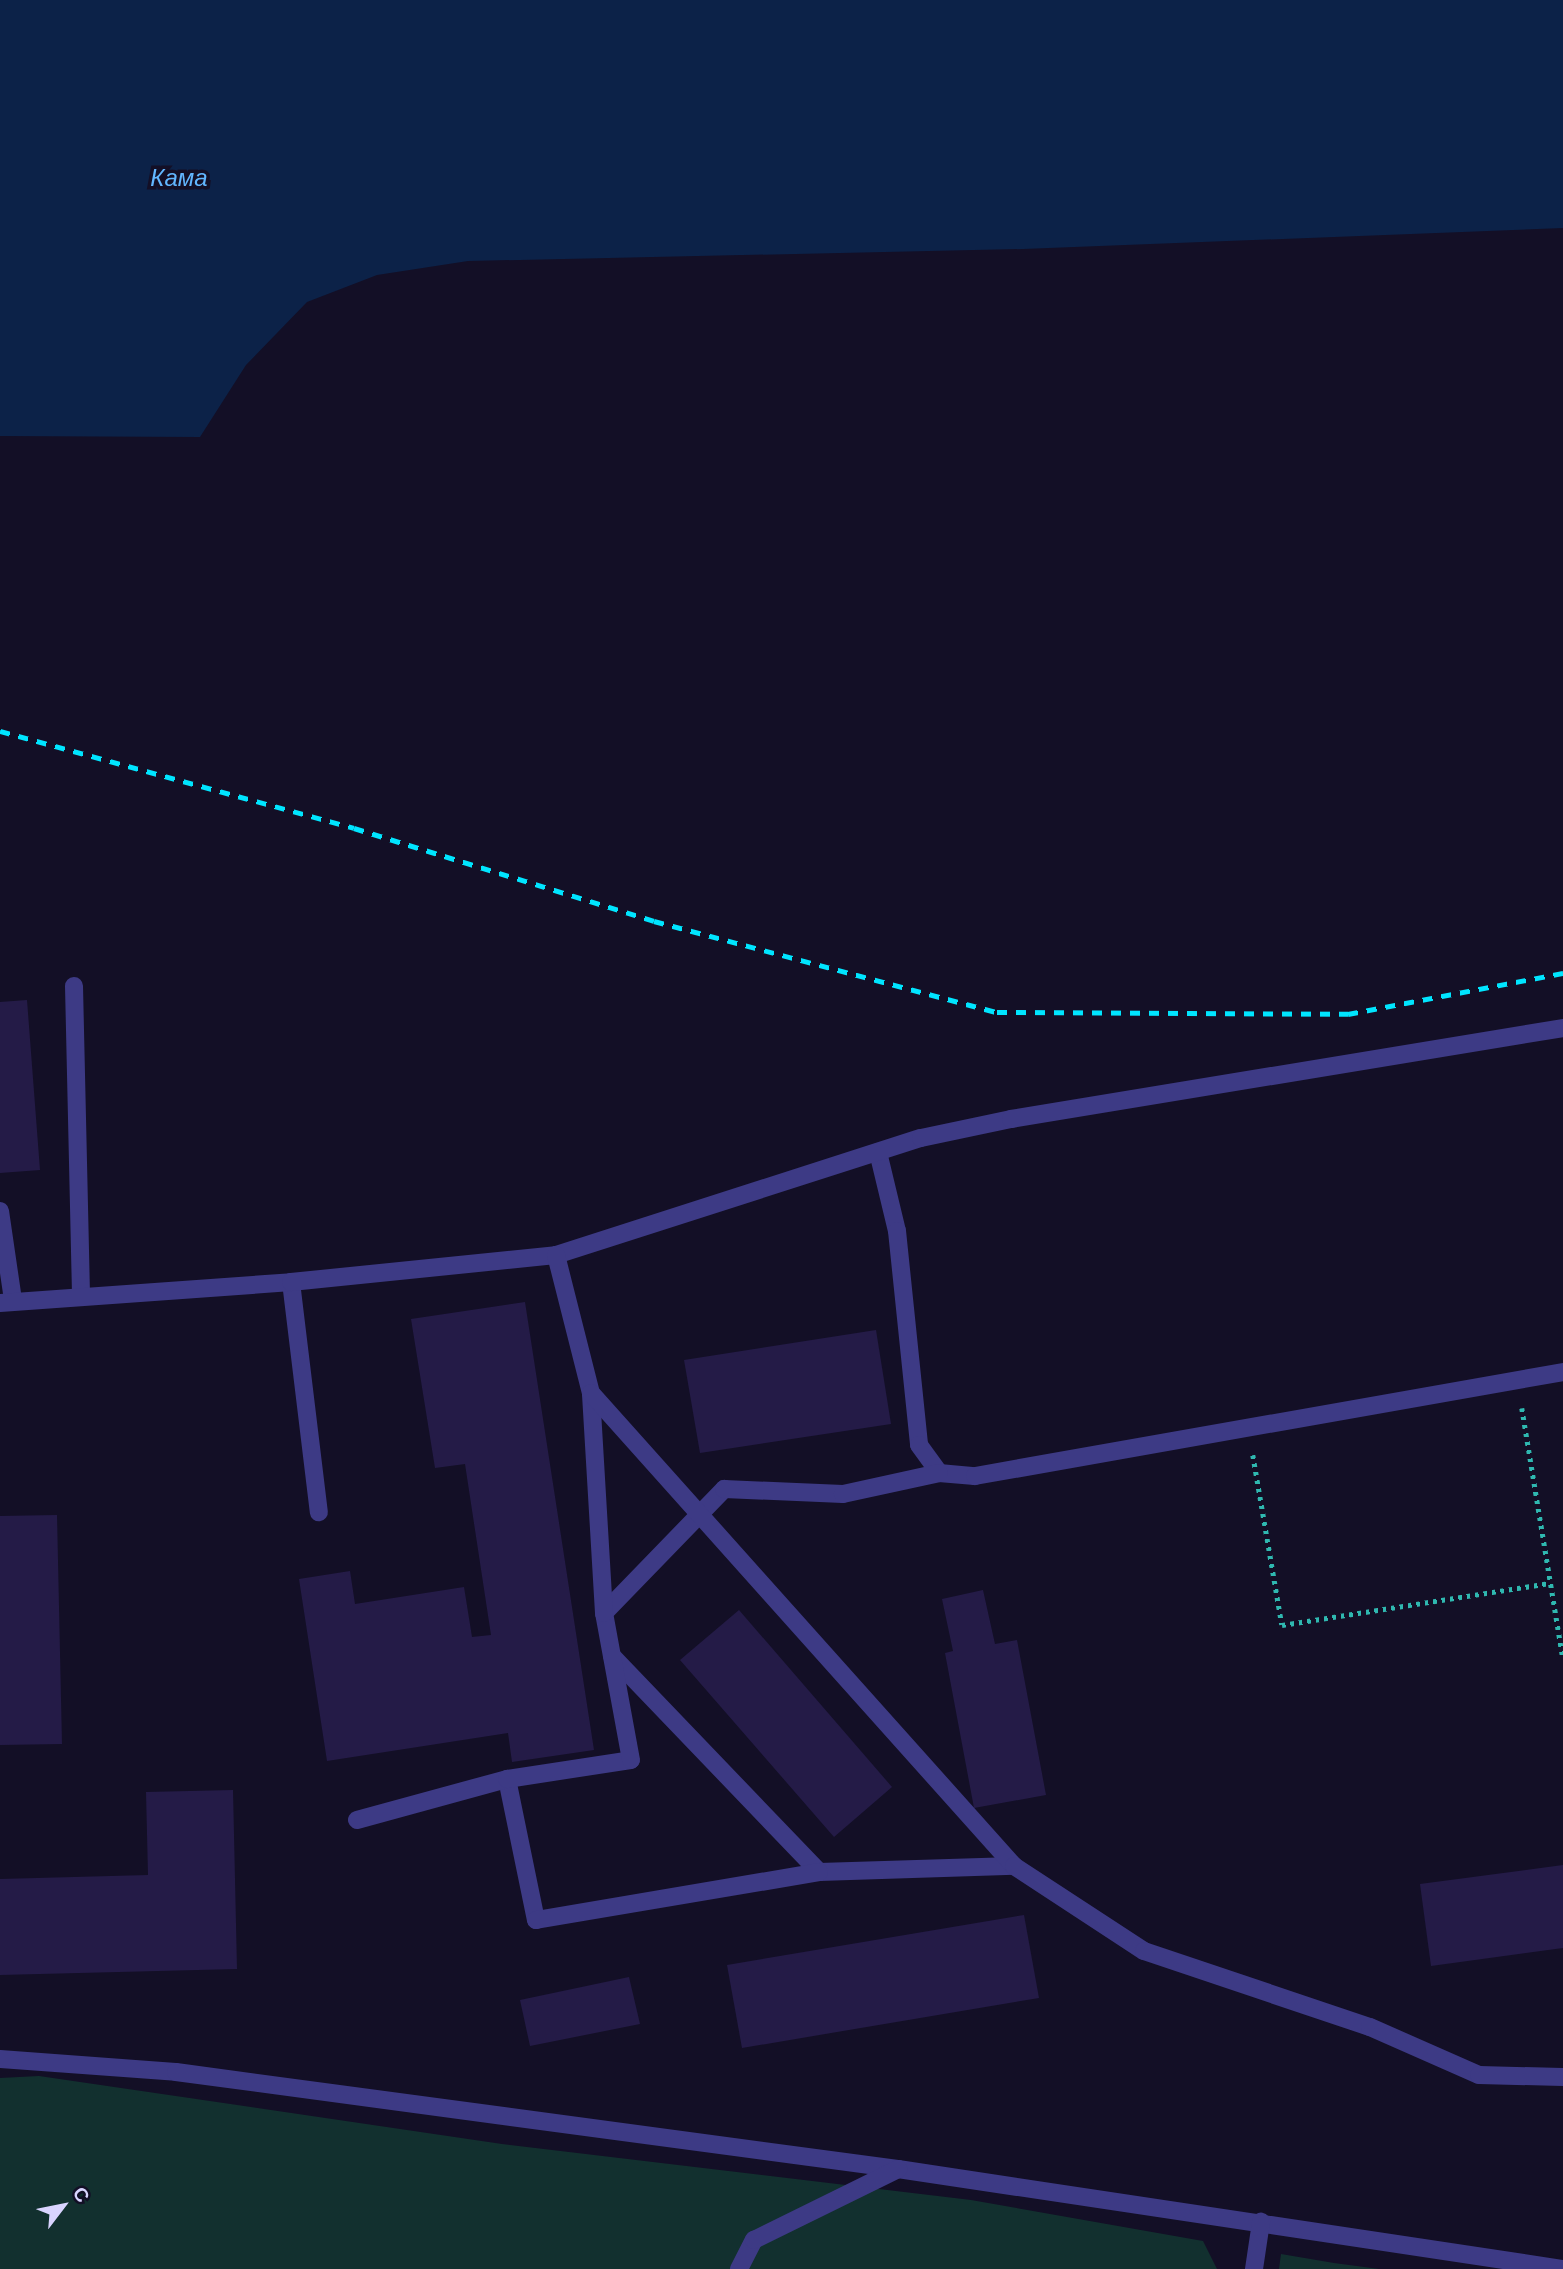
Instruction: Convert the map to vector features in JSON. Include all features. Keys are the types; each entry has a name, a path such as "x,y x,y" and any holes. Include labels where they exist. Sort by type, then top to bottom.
{"lane":[{"path":"74,986 81,1294"},
{"path":"0,1211 6,1301 291,1282 556,1255 878,1152 1011,1119 1563,1028"},
{"path":"878,1152 897,1231 919,1445 939,1473"},
{"path":"357,1820 507,1779 631,1760 604,1613 591,1393 556,1255"},
{"path":"291,1282 319,1511"},
{"path":"604,1613 724,1489 843,1494 939,1473 975,1476 1249,1430 1517,1378 1563,1372"},
{"path":"591,1393 698,1517 1014,1866 1144,1951 1370,2027 1479,2076 1563,2077"},
{"path":"612,1656 819,1872"},
{"path":"507,1779 536,1920 819,1872 1014,1866"},
{"path":"0,2059 176,2072 898,2169 1563,2269"},
{"path":"739,2269 754,2240 898,2169"},
{"path":"1254,2269 1261,2222"}],"path":[{"path":"1517,1378 1563,1659"},
{"path":"1249,1430 1282,1625 1550,1583"}],"green space":[{"path":"39,2076 502,2144 971,2200 1203,2241 1217,2269 0,2269 0,2078"},
{"path":"1281,2254 1334,2263 1379,2269 1279,2269"}],"water":[{"name":"Кама","path":"0,0 1563,0 1563,228 1023,249 468,261 377,275 307,302 246,365 200,437 0,436"}],"building":[{"path":"27,1000 40,1170 0,1173 0,1002"},
{"path":"525,1302 594,1750 512,1762 508,1733 327,1761 299,1579 350,1571 355,1604 464,1587 472,1637 491,1635 465,1464 435,1468 411,1319"},
{"path":"876,1330 891,1424 700,1453 684,1360"},
{"path":"57,1515 62,1744 0,1745 0,1516"},
{"path":"983,1590 995,1644 1017,1640 1046,1795 974,1808 945,1653 953,1651 942,1599"},
{"path":"739,1610 892,1787 834,1837 680,1660"},
{"path":"233,1790 237,1969 0,1975 0,1879 148,1875 146,1792"},
{"path":"1563,1865 1563,1948 1431,1966 1420,1884"},
{"path":"1024,1915 1039,1998 742,2048 727,1965"},
{"path":"629,1977 640,2024 530,2046 520,2000"}],"railway":[{"path":"0,731 354,828 654,921 997,1012 1348,1014 1563,973"}]}
